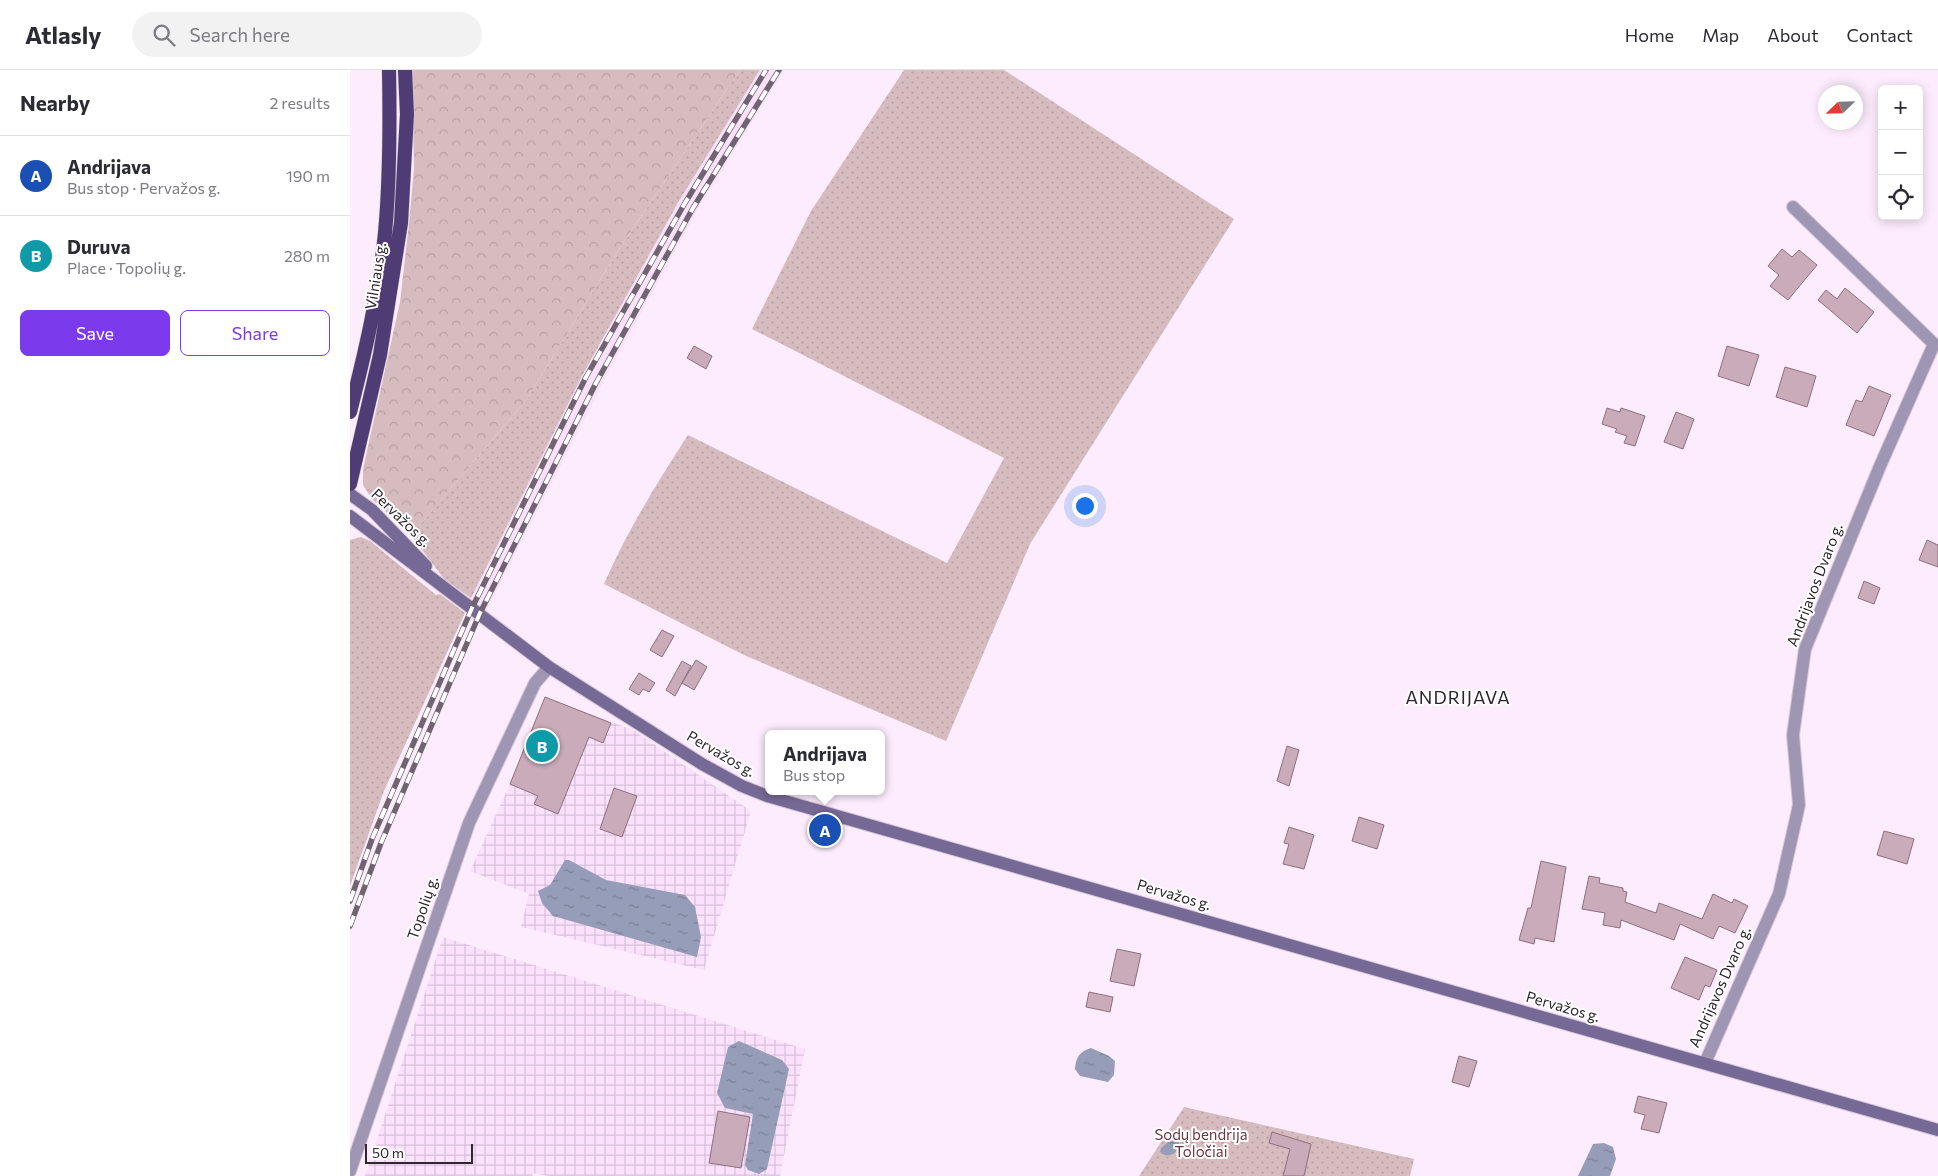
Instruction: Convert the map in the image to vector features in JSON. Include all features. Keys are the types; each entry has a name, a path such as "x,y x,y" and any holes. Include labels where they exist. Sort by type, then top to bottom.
{"highway":[{"name":"Vilniaus g.","path":"350,412 374,305 385,234 390,132 389,70"},
{"name":"Vilniaus g.","path":"350,484 380,355 401,223 407,114 405,70"}],"main road":[{"name":"Pervažos g.","path":"350,494 372,510 448,590"},
{"name":"Pervažos g.","path":"350,516 549,667 702,764 742,786 767,796 1938,1130"}],"street":[{"name":"Andrijavos Dvaro g.","path":"1705,1063 1779,894 1799,805 1793,735 1805,649 1880,466 1934,344 1793,206"},
{"name":"Topolių g.","path":"350,1171 469,823 535,684 549,667"}],"shaded area":[{"path":"760,70 784,70 698,209 601,386 487,610 471,598 582,376 679,201"},
{"path":"545,697 633,730 751,811 704,970 521,927 529,894 470,871 510,784"},
{"path":"443,937 805,1049 780,1176 548,1176 533,1173 532,1176 365,1176"}],"green space":[{"path":"412,70 740,70 619,249 527,399 411,535 372,499 363,485 363,469 400,302 414,168"},
{"path":"740,70 760,70 679,201 582,376 471,598 444,579 411,535 527,399 619,249"},
{"path":"904,70 1004,70 1234,219 1030,544 946,741 744,655 604,584 633,526 688,435 947,563 1004,458 752,329 811,211"},
{"path":"361,537 370,541 436,595 440,594 465,613 384,791 350,886 350,540"},
{"name":"Sodų bendrija Toločiai","path":"1184,1107 1414,1159 1410,1176 1139,1176"}],"water":[{"path":"565,860 569,860 606,880 685,895 695,907 701,937 697,957 553,916 542,903 538,891 550,885"},
{"path":"739,1041 782,1060 789,1069 767,1169 759,1174 748,1170 745,1165 753,1114 725,1108 717,1093 728,1047"},
{"path":"1091,1048 1109,1056 1115,1061 1114,1075 1108,1082 1080,1076 1075,1069 1079,1056"},
{"path":"1175,1136 1180,1146 1176,1151 1171,1155 1160,1152 1161,1148"},
{"path":"1604,1143 1613,1147 1616,1159 1610,1176 1578,1176 1593,1144"}],"building":[{"path":"1782,249 1792,257 1799,250 1817,265 1788,300 1770,286 1779,275 1768,266"},
{"path":"1845,288 1874,312 1857,333 1818,300 1826,290 1837,299"},
{"path":"694,346 712,356 706,369 687,358"},
{"path":"1727,346 1759,355 1749,386 1718,376"},
{"path":"1785,367 1816,376 1807,407 1776,397"},
{"path":"1869,386 1891,395 1874,436 1846,425 1856,400 1862,402"},
{"path":"1607,408 1620,412 1621,408 1645,416 1635,446 1624,443 1627,436 1615,432 1617,429 1602,424"},
{"path":"1676,412 1694,419 1683,449 1664,442"},
{"path":"1927,540 1938,545 1938,567 1919,560"},
{"path":"1864,581 1880,588 1874,604 1858,598"},
{"path":"662,630 674,636 662,657 650,650"},
{"path":"696,660 707,667 694,690 682,683"},
{"path":"682,661 691,666 675,696 666,690"},
{"path":"639,673 655,683 649,692 643,689 639,695 629,689"},
{"path":"545,697 611,723 603,743 589,737 558,814 534,804 538,796 510,784"},
{"path":"1287,746 1299,750 1289,786 1277,781"},
{"path":"614,788 637,796 622,837 600,829"},
{"path":"1359,817 1384,825 1377,849 1352,841"},
{"path":"1289,827 1314,835 1304,869 1283,864 1289,844 1284,843"},
{"path":"1884,831 1914,839 1907,864 1877,855"},
{"path":"1541,861 1566,867 1554,942 1535,938 1534,944 1519,940 1528,908 1531,908"},
{"path":"1589,876 1600,878 1599,883 1623,888 1623,891 1627,892 1625,902 1656,913 1659,903 1702,919 1713,894 1732,903 1734,899 1748,906 1735,933 1719,926 1713,939 1680,924 1674,940 1621,920 1620,928 1603,925 1605,913 1582,909"},
{"path":"1117,949 1141,954 1134,986 1110,981"},
{"path":"1685,957 1717,970 1710,987 1705,985 1699,1000 1671,988"},
{"path":"1089,992 1113,997 1110,1012 1086,1007"},
{"path":"1459,1056 1477,1061 1469,1087 1452,1082"},
{"path":"1638,1096 1667,1103 1659,1133 1641,1129 1645,1115 1634,1112"},
{"path":"718,1111 750,1117 741,1168 709,1163"},
{"path":"1272,1132 1311,1144 1304,1176 1283,1176 1290,1149 1269,1143"}],"railway":[{"path":"350,901 372,839 472,608 586,377 685,203 766,70"},
{"path":"350,926 381,843 480,613 596,383 693,208 779,70"}],"place":[{"name":"Duruva","path":"542,746"},
{"name":"Andrijava","path":"825,830"}],"district":[{"name":"ANDRIJAVA","path":"1458,698"}]}
